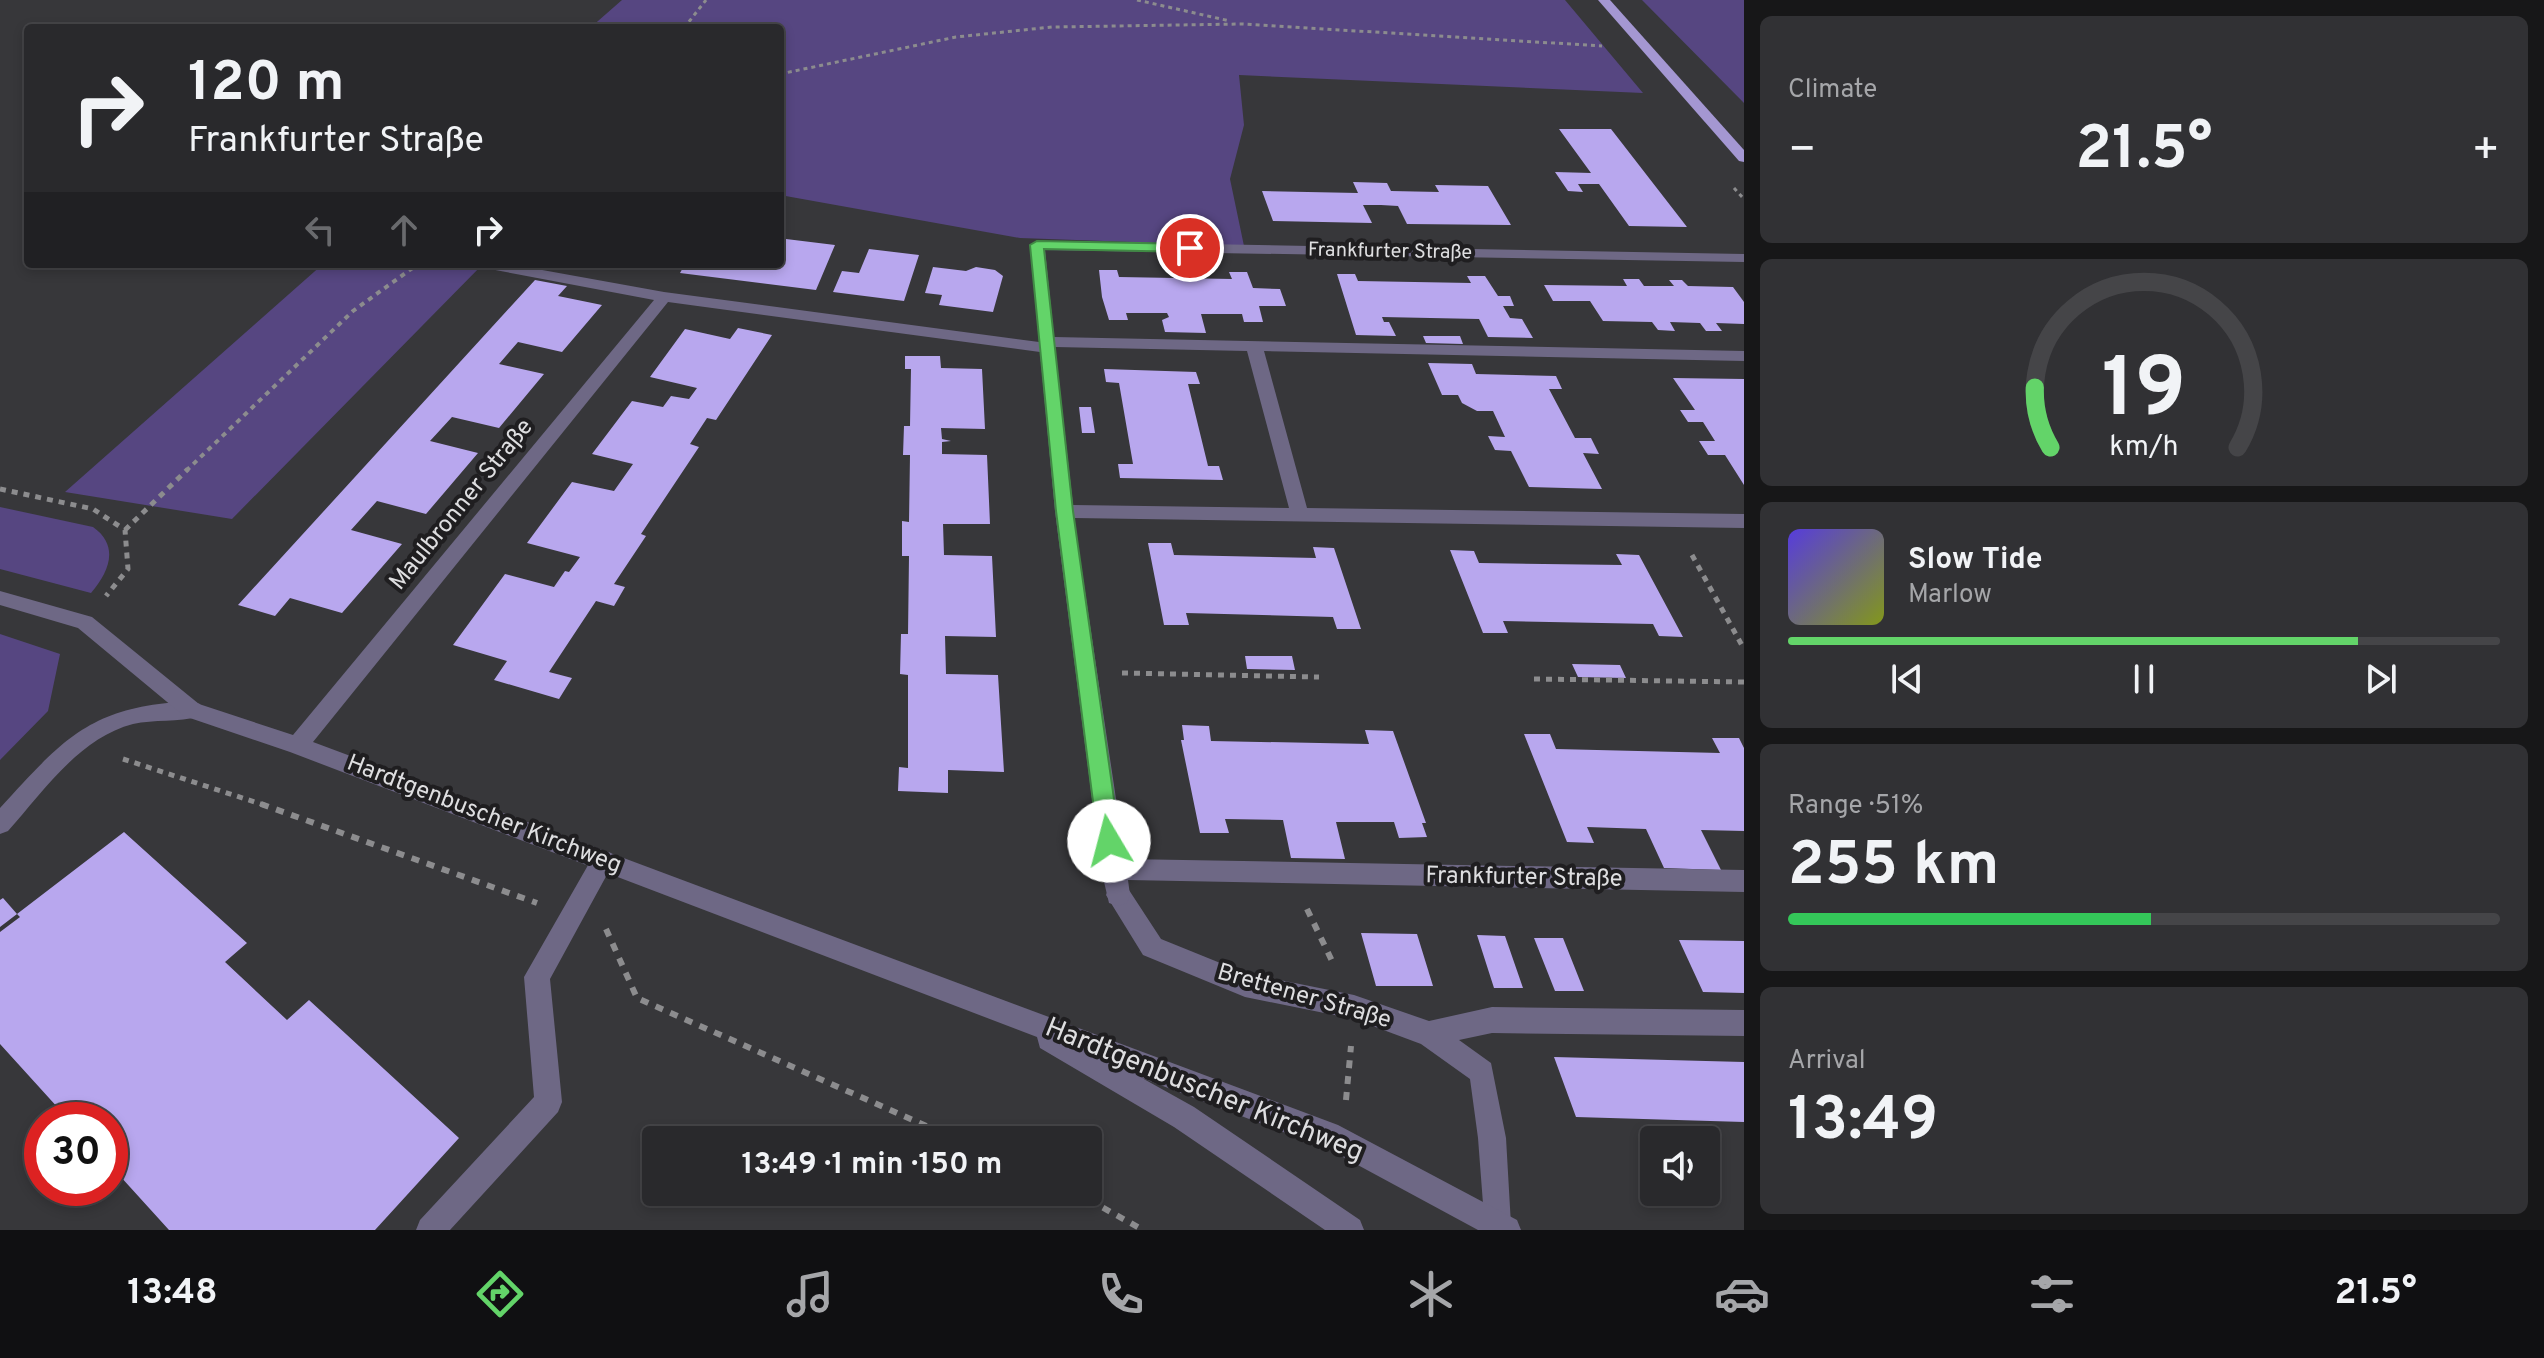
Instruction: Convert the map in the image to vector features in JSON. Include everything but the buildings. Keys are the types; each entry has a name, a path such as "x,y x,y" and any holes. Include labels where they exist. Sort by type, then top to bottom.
{"main road":[{"path":"1604,0 1744,158"}],"street":[{"name":"Frankfurter Straße","path":"1037,245 1744,258"},
{"name":"Brettener Straße","path":"1037,245 1064,511 1116,882 1152,947 1245,985 1354,1007 1429,1034 1482,1072 1500,1228"},
{"path":"506,268 664,297 1047,345 1744,356"},
{"name":"Maulbronner Straße","path":"297,745 664,297"},
{"path":"1254,346 1300,516"},
{"path":"1064,511 1744,521"},
{"path":"0,598 85,622 192,710"},
{"name":"Hardtgenbuscher Kirchweg","path":"0,824 76,743 100,727 128,716 192,710 297,745 1338,1139 1500,1228"},
{"path":"430,1230 548,1102 537,977 603,860"},
{"name":"Frankfurter Straße","path":"1116,882 1744,881"},
{"name":"Hardtgenbuscher Kirchweg","path":"994,1007 1184,1117 1350,1230"},
{"path":"1429,1034 1492,1020 1744,1023"}],"path":[{"path":"687,24 706,0"},
{"path":"1137,0 1243,24"},
{"path":"784,73 894,49 983,34 1052,27 1243,24 1423,37 1645,46"},
{"path":"125,530 353,311 412,268"},
{"path":"0,489 93,509 125,530"},
{"path":"1672,519 1744,649"},
{"path":"85,622 128,569 125,530"},
{"path":"1085,672 1319,677"},
{"path":"1534,679 1744,682"},
{"path":"1100,1206 1143,1230"}],"shaded area":[{"path":"622,0 1565,0 1643,93 1239,75 1244,125 1230,179 1244,246 1020,238 784,196 784,24 595,24"},
{"path":"1642,0 1744,0 1744,103"},
{"path":"318,268 479,268 232,519 65,492"},
{"path":"0,507 93,527 101,534 107,542 109,559 103,576 91,593 0,569"},
{"path":"0,634 60,654 48,711 0,760"}],"route":[{"path":"1109,841 1064,511 1037,245 1190,248"}]}
